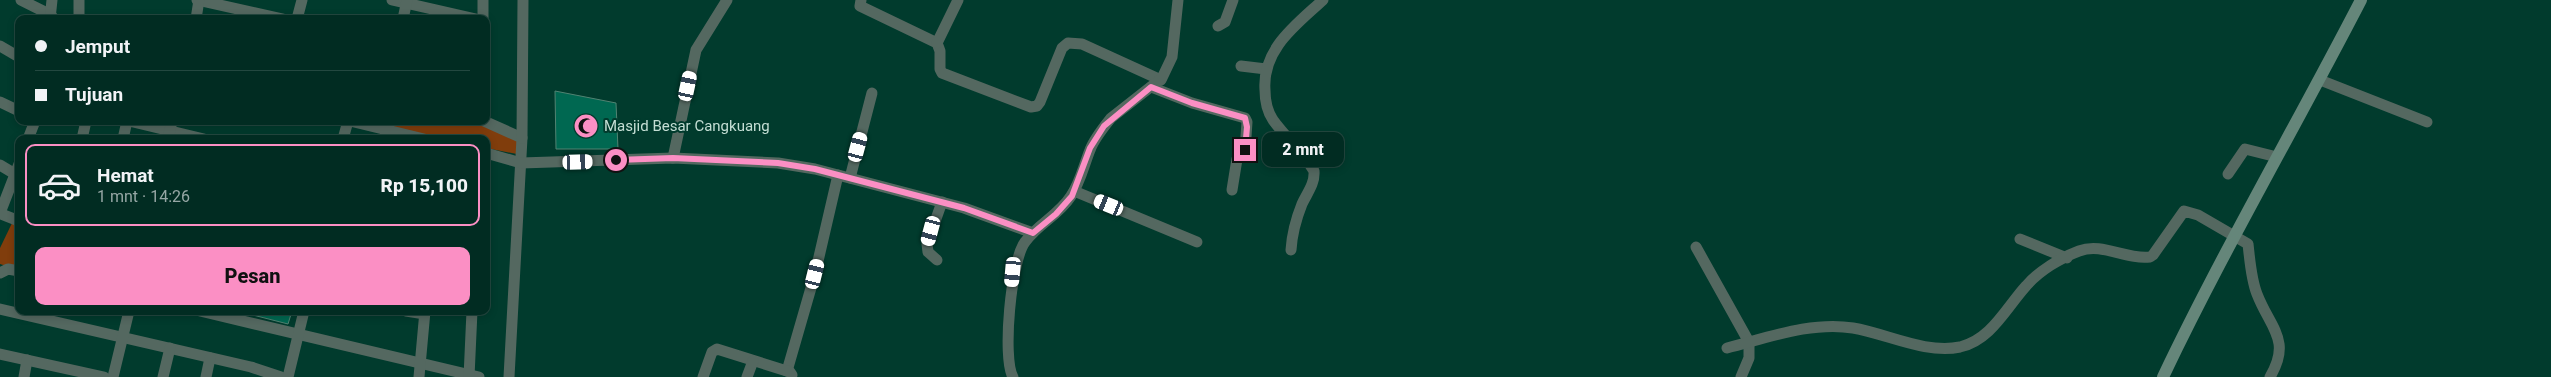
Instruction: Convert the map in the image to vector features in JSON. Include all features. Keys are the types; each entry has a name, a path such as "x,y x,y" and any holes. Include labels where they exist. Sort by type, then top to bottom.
{"street":[{"path":"21,0 48,15"},
{"path":"52,0 52,15"},
{"path":"79,0 80,15"},
{"path":"196,15 198,0 265,15"},
{"path":"298,15 302,0"},
{"path":"392,0 460,15"},
{"path":"483,0 483,15"},
{"path":"509,377 522,138 523,0"},
{"path":"673,158 696,50 727,0"},
{"path":"861,0 860,6 937,43 940,51 940,70 942,73 1030,107 1037,106 1040,102 1062,48 1068,43 1082,44 1192,103 1245,118 1247,122 1246,146 1237,159 1232,190"},
{"path":"937,43 958,0"},
{"path":"1014,377 1010,371 1009,340 1013,272 1024,242 1056,214 1074,191 1090,148 1104,126 1156,83 1172,57 1178,0"},
{"path":"1218,26 1225,22 1233,0"},
{"path":"1291,250 1292,234 1302,204 1312,185 1314,171 1272,119 1265,96 1266,70 1282,39 1323,0"},
{"path":"2163,377 2233,236 2320,80 2361,0"},
{"path":"404,15 407,2"},
{"path":"0,46 15,55"},
{"path":"1241,66 1266,70"},
{"path":"2320,80 2427,122"},
{"path":"850,178 872,93"},
{"path":"0,102 15,109"},
{"path":"490,124 522,138"},
{"path":"147,125 189,135"},
{"path":"379,125 411,135"},
{"path":"2228,174 2245,149 2276,157"},
{"path":"490,154 521,163 673,158 778,163 838,175 942,202 1033,233"},
{"path":"0,165 15,169"},
{"path":"15,175 1,214 15,219"},
{"path":"703,377 714,350 789,374 838,175"},
{"path":"1074,191 1197,242"},
{"path":"938,260 927,249 942,202"},
{"path":"1727,348 1827,326 1853,328 1939,349 1961,347 1978,340 1992,328 2026,285 2047,268 2078,251 2097,248 2116,254 2150,257 2184,211 2198,215 2248,244 2254,286 2280,344 2279,360 2270,377"},
{"path":"2020,239 2067,258"},
{"path":"1696,247 1749,342 1749,358 1741,377"},
{"path":"0,273 8,269 15,270"},
{"path":"0,309 15,312"},
{"path":"26,315 210,358 250,372 281,377"},
{"path":"113,377 128,315"},
{"path":"216,315 421,362 473,376 472,315"},
{"path":"288,377 303,315"},
{"path":"419,377 425,315"},
{"path":"163,377 170,348"},
{"path":"0,354 68,373 104,377"},
{"path":"206,377 210,358"},
{"path":"24,377 27,360"},
{"path":"747,377 753,361"}],"shaded area":[{"path":"378,125 490,125 522,138 522,155 490,149 490,135 424,135"},
{"path":"13,221 15,222 15,269 0,264 0,248"}],"building":[{"name":"Masjid Besar Cangkuang","path":"555,91 616,103 618,149 556,149"},
{"path":"253,315 291,315 288,324"}],"place":[{"name":"Masjid Besar Cangkuang","path":"586,126"}],"route":[{"path":"616,160 673,158 778,163 815,169 964,208 1033,233 1056,214 1072,196 1090,148 1104,126 1111,118 1151,87 1192,103 1245,118 1247,122 1245,150"}]}
